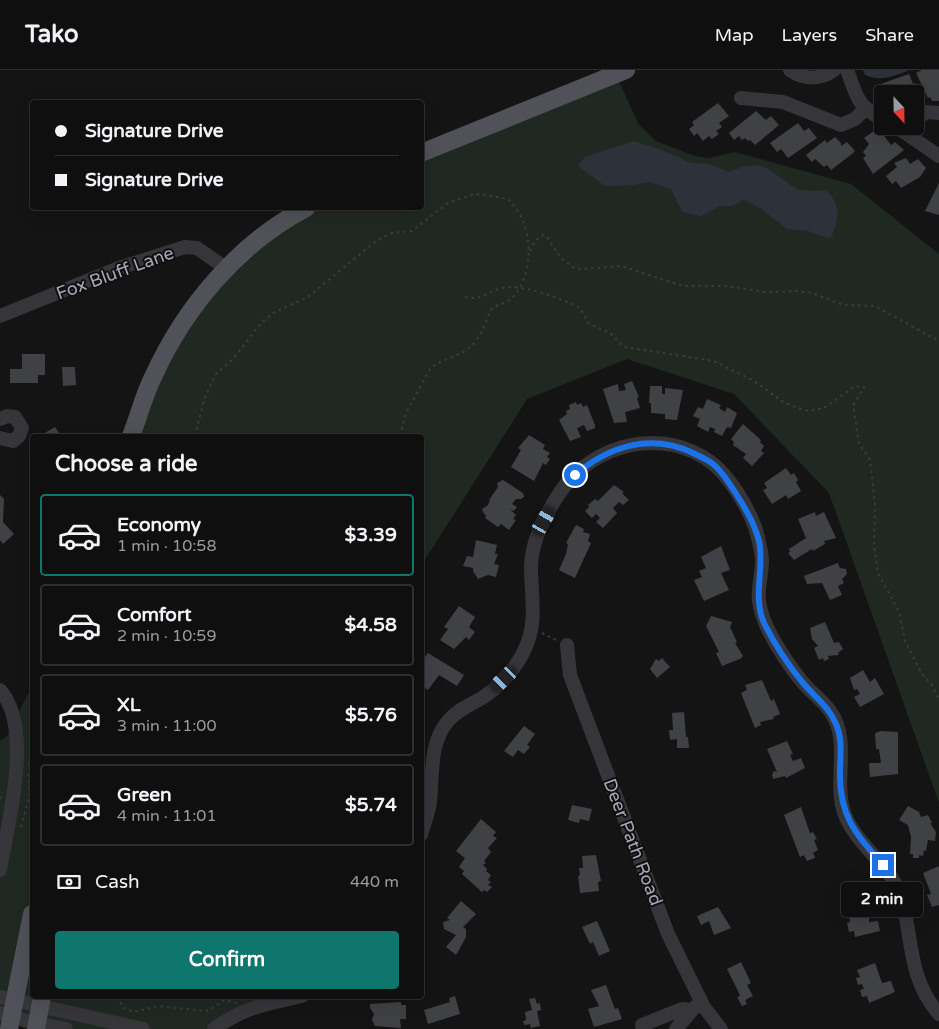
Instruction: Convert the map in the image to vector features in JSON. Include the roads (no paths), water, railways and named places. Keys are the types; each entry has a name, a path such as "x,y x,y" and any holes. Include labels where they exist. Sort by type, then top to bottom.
{"main road":[{"path":"424,152 626,70"},
{"path":"582,87 635,70"},
{"path":"132,434 153,375 193,305 227,269 279,223 302,210"},
{"path":"7,1011 30,922"}],"street":[{"path":"790,70 802,77 809,78 826,75 834,70"},
{"path":"847,70 860,103 865,109 874,114"},
{"path":"741,98 783,102 841,125 855,119 865,109"},
{"path":"924,114 927,112 939,113"},
{"path":"912,135 939,156"},
{"name":"Fox Bluff Lane","path":"0,316 119,268 185,247 197,248 227,269"},
{"path":"0,419 7,416 15,417 22,428 19,436 12,441 0,438"},
{"path":"424,825 430,804 432,766 441,732 448,721 460,710 487,694 504,679 521,658 532,629 532,556 544,521 560,492 591,461 631,444 643,442 681,448 713,464 732,487 755,527 762,561 757,592 764,622 803,683 830,711 837,726 841,744 840,785 846,816 853,830 892,876 902,902 912,963 928,999 939,1014"},
{"name":"Deer Path Road","path":"567,645 570,675 668,934 697,1006 721,1029"},
{"path":"0,690 14,714 17,773 0,870"},
{"path":"214,1029 240,1012 263,1004 287,999"},
{"path":"640,1028 682,1010 697,1006"},
{"path":"676,1029 697,1006"},
{"path":"7,1011 141,1029"},
{"path":"39,1014 66,1029"}]}
